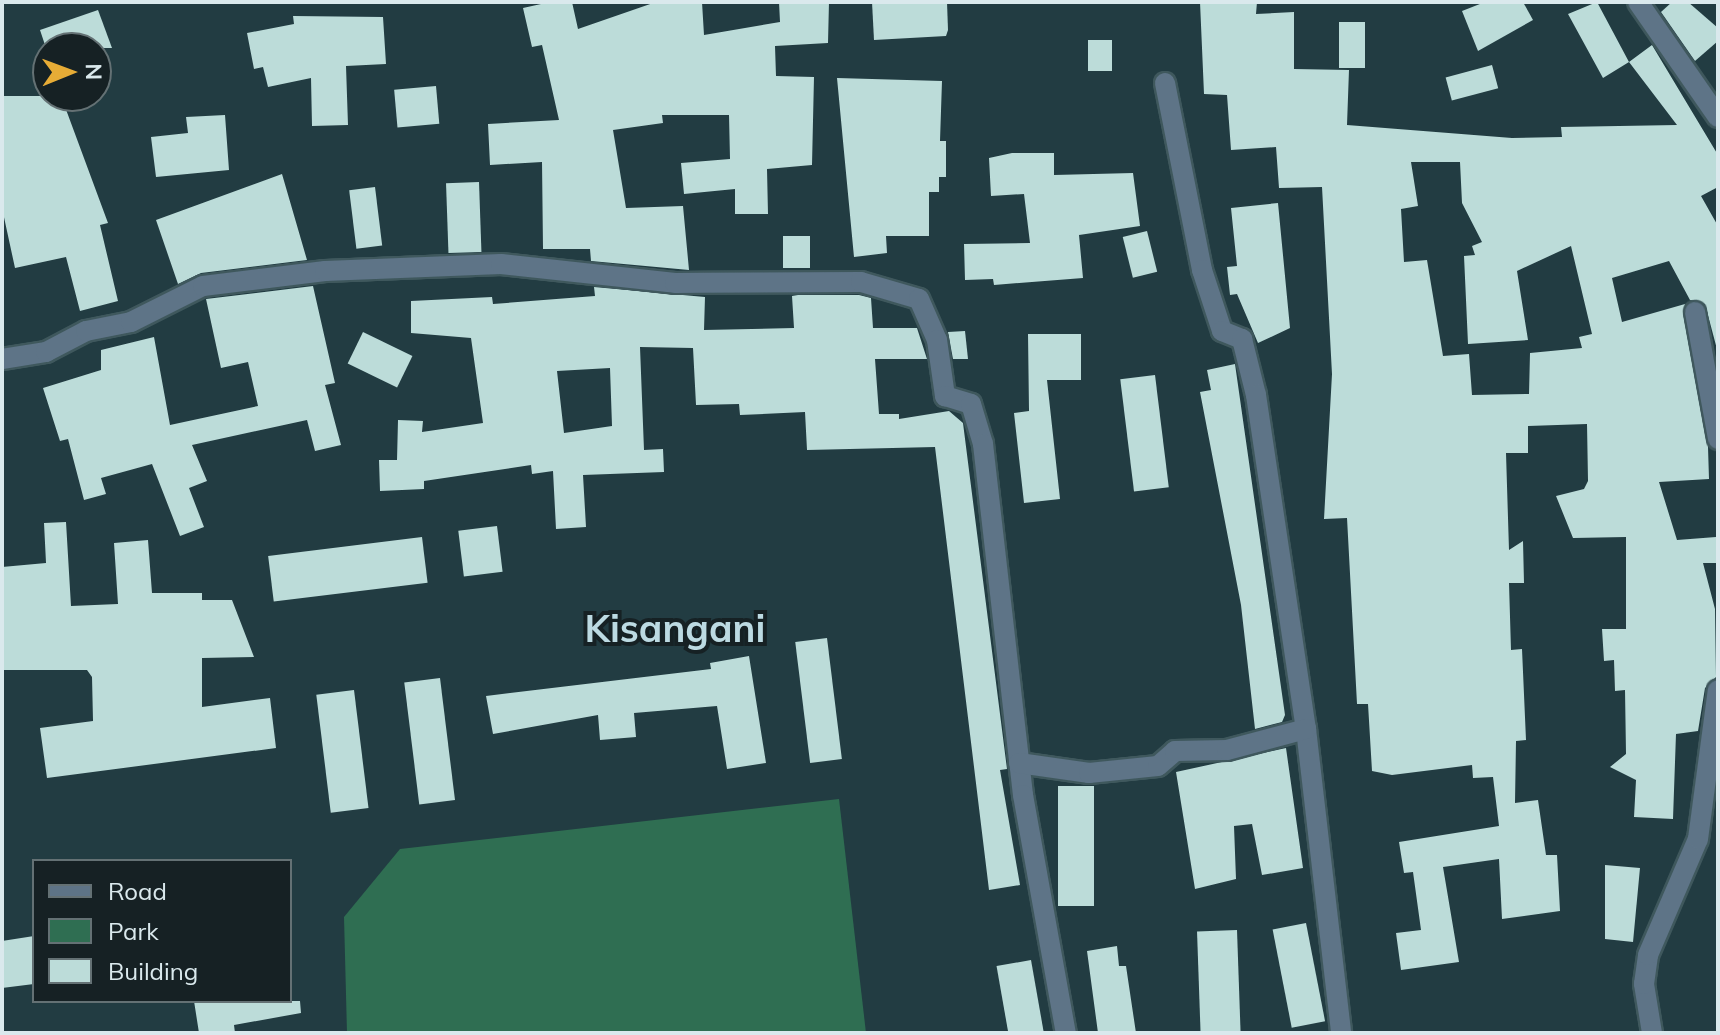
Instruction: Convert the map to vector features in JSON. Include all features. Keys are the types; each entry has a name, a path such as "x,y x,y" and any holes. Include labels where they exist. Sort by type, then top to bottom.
{"street":[{"path":"1638,2 1718,117"},
{"path":"1165,83 1202,270 1222,331 1242,339 1256,395 1306,729 1341,1033"},
{"path":"2,359 46,352 86,331 131,322 203,286 325,271 501,264 675,283 861,282 919,299 937,340 945,396 971,404 983,444 1019,763 1066,1033"},
{"path":"1695,312 1718,439"},
{"path":"1652,1033 1644,984 1648,955 1698,839 1718,690"},
{"path":"1019,763 1089,773 1158,766 1175,751 1227,750 1306,729"}],"green space":[{"path":"839,799 866,1033 347,1033 344,917 400,849"}],"building":[{"path":"550,2 572,2 578,29 656,2 702,2 704,35 780,22 779,2 829,2 828,43 775,46 776,76 814,77 812,165 767,169 768,214 735,214 735,189 684,194 681,163 730,159 729,115 662,115 663,123 613,130 626,208 683,206 689,270 591,261 590,249 543,249 542,162 490,165 488,124 559,120 542,45 532,47 523,8"},
{"path":"872,2 947,2 946,36 874,40"},
{"path":"1200,2 1257,2 1256,14 1294,12 1294,69 1349,70 1347,125 1512,138 1562,137 1561,127 1677,125 1629,62 1652,45 1718,155 1718,187 1701,196 1718,226 1718,353 1705,304 1690,300 1669,261 1612,278 1622,322 1685,304 1708,447 1709,479 1659,482 1677,540 1716,537 1717,563 1703,563 1715,609 1716,677 1705,688 1698,731 1676,734 1673,819 1634,817 1636,780 1610,767 1626,754 1625,690 1615,691 1614,660 1604,661 1602,629 1626,629 1626,537 1573,538 1556,496 1584,489 1588,481 1587,424 1528,426 1528,453 1506,453 1509,550 1523,541 1524,583 1509,583 1511,650 1522,649 1526,740 1516,741 1515,803 1538,800 1546,855 1557,855 1560,911 1502,919 1499,859 1443,867 1459,962 1401,970 1396,933 1421,930 1413,872 1404,873 1399,842 1499,826 1493,777 1473,778 1472,765 1392,775 1372,771 1368,704 1357,704 1347,518 1324,519 1332,374 1322,187 1279,188 1276,147 1231,150 1227,95 1204,94","holes":["1411,162 1460,162 1462,203 1482,242 1472,246 1475,255 1464,256 1468,344 1528,340 1517,271 1571,246 1592,334 1579,337 1582,348 1530,353 1529,394 1472,395 1469,354 1443,356 1427,260 1404,262 1401,209 1418,206"]},
{"path":"1485,2 1523,2 1533,20 1478,51 1462,11"},
{"path":"1597,2 1629,62 1603,78 1568,14"},
{"path":"1672,2 1688,2 1718,28 1718,41 1695,61 1661,12"},
{"path":"98,10 106,32 41,32"},
{"path":"293,16 383,17 386,64 346,66 348,125 312,126 311,78 268,87 263,67 254,69 247,33 294,24"},
{"path":"1339,22 1365,22 1365,68 1339,68"},
{"path":"1088,40 1112,40 1112,71 1088,71"},
{"path":"1492,65 1498,88 1452,101 1446,77"},
{"path":"837,78 942,81 940,141 946,141 946,177 939,177 939,192 929,192 929,236 886,236 887,253 854,257"},
{"path":"436,86 439,124 397,128 394,90"},
{"path":"2,96 32,96 32,112 67,112 108,223 100,225 118,301 80,311 66,257 15,268 2,208"},
{"path":"225,115 229,170 156,177 151,137 188,133 186,117"},
{"path":"1012,153 1054,153 1054,175 1133,173 1140,226 1079,235 1083,278 994,285 993,279 965,280 964,244 1030,243 1024,194 991,196 989,158"},
{"path":"282,174 307,260 201,273 178,284 156,220"},
{"path":"479,182 481,252 448,253 446,183"},
{"path":"375,187 382,246 356,249 349,190"},
{"path":"1278,203 1290,328 1258,343 1237,294 1230,295 1227,267 1237,266 1231,208"},
{"path":"1147,231 1157,272 1133,278 1123,237"},
{"path":"783,236 810,236 810,268 783,268"},
{"path":"313,286 335,383 325,385 341,445 315,451 307,420 192,445 207,481 189,488 204,527 180,536 152,464 101,478 106,494 84,500 68,439 60,441 43,388 101,370 101,350 154,337 170,425 258,406 248,362 221,368 206,299"},
{"path":"594,287 705,297 704,330 794,328 792,296 859,295 871,298 873,328 917,328 927,359 875,359 879,414 899,414 899,419 949,411 963,423 1007,769 1000,770 1020,885 989,890 935,447 807,450 805,412 740,415 739,404 696,405 693,348 640,347 644,450 663,449 664,472 583,475 586,527 556,529 553,471 532,474 531,465 424,481 424,489 380,491 379,460 397,460 398,420 423,421 422,432 483,423 471,338 411,333 411,301 492,297 493,304 595,296","holes":["610,368 612,426 564,433 557,371"]},
{"path":"965,331 968,359 953,359 948,332"},
{"path":"363,332 412,356 397,388 348,363"},
{"path":"1028,334 1081,334 1081,380 1047,380 1060,499 1024,503 1014,413 1029,411"},
{"path":"1235,364 1285,715 1282,722 1255,729 1241,605 1200,392 1211,390 1207,370"},
{"path":"1155,375 1169,487 1134,491 1120,379"},
{"path":"66,522 71,606 118,604 114,543 148,540 152,593 202,593 202,600 232,600 254,657 202,658 202,707 270,698 276,748 47,778 40,728 93,721 92,677 87,670 2,670 2,567 46,563 44,523"},
{"path":"497,526 503,572 464,576 458,531"},
{"path":"422,537 428,583 274,602 268,556"},
{"path":"827,638 842,759 810,763 795,642"},
{"path":"749,656 766,763 727,769 717,706 634,713 636,737 600,740 598,715 493,734 486,696 711,669 710,663"},
{"path":"440,678 455,800 419,804 404,682"},
{"path":"354,690 369,808 331,813 316,695"},
{"path":"1286,748 1303,868 1262,875 1252,824 1234,826 1236,879 1195,889 1176,772"},
{"path":"1058,786 1094,786 1094,906 1058,906"},
{"path":"1605,865 1640,868 1633,942 1605,939"},
{"path":"1306,923 1325,1021 1292,1028 1273,929"},
{"path":"1237,930 1241,1033 1201,1033 1197,931"},
{"path":"32,936 32,984 2,988 2,941"},
{"path":"1117,946 1119,966 1126,966 1136,1033 1098,1033 1087,951"},
{"path":"1031,960 1044,1033 1008,1033 997,966"},
{"path":"300,1001 301,1013 234,1025 235,1033 199,1033 194,1003"}],"district":[{"name":"Kisangani","path":"675,629"}]}
